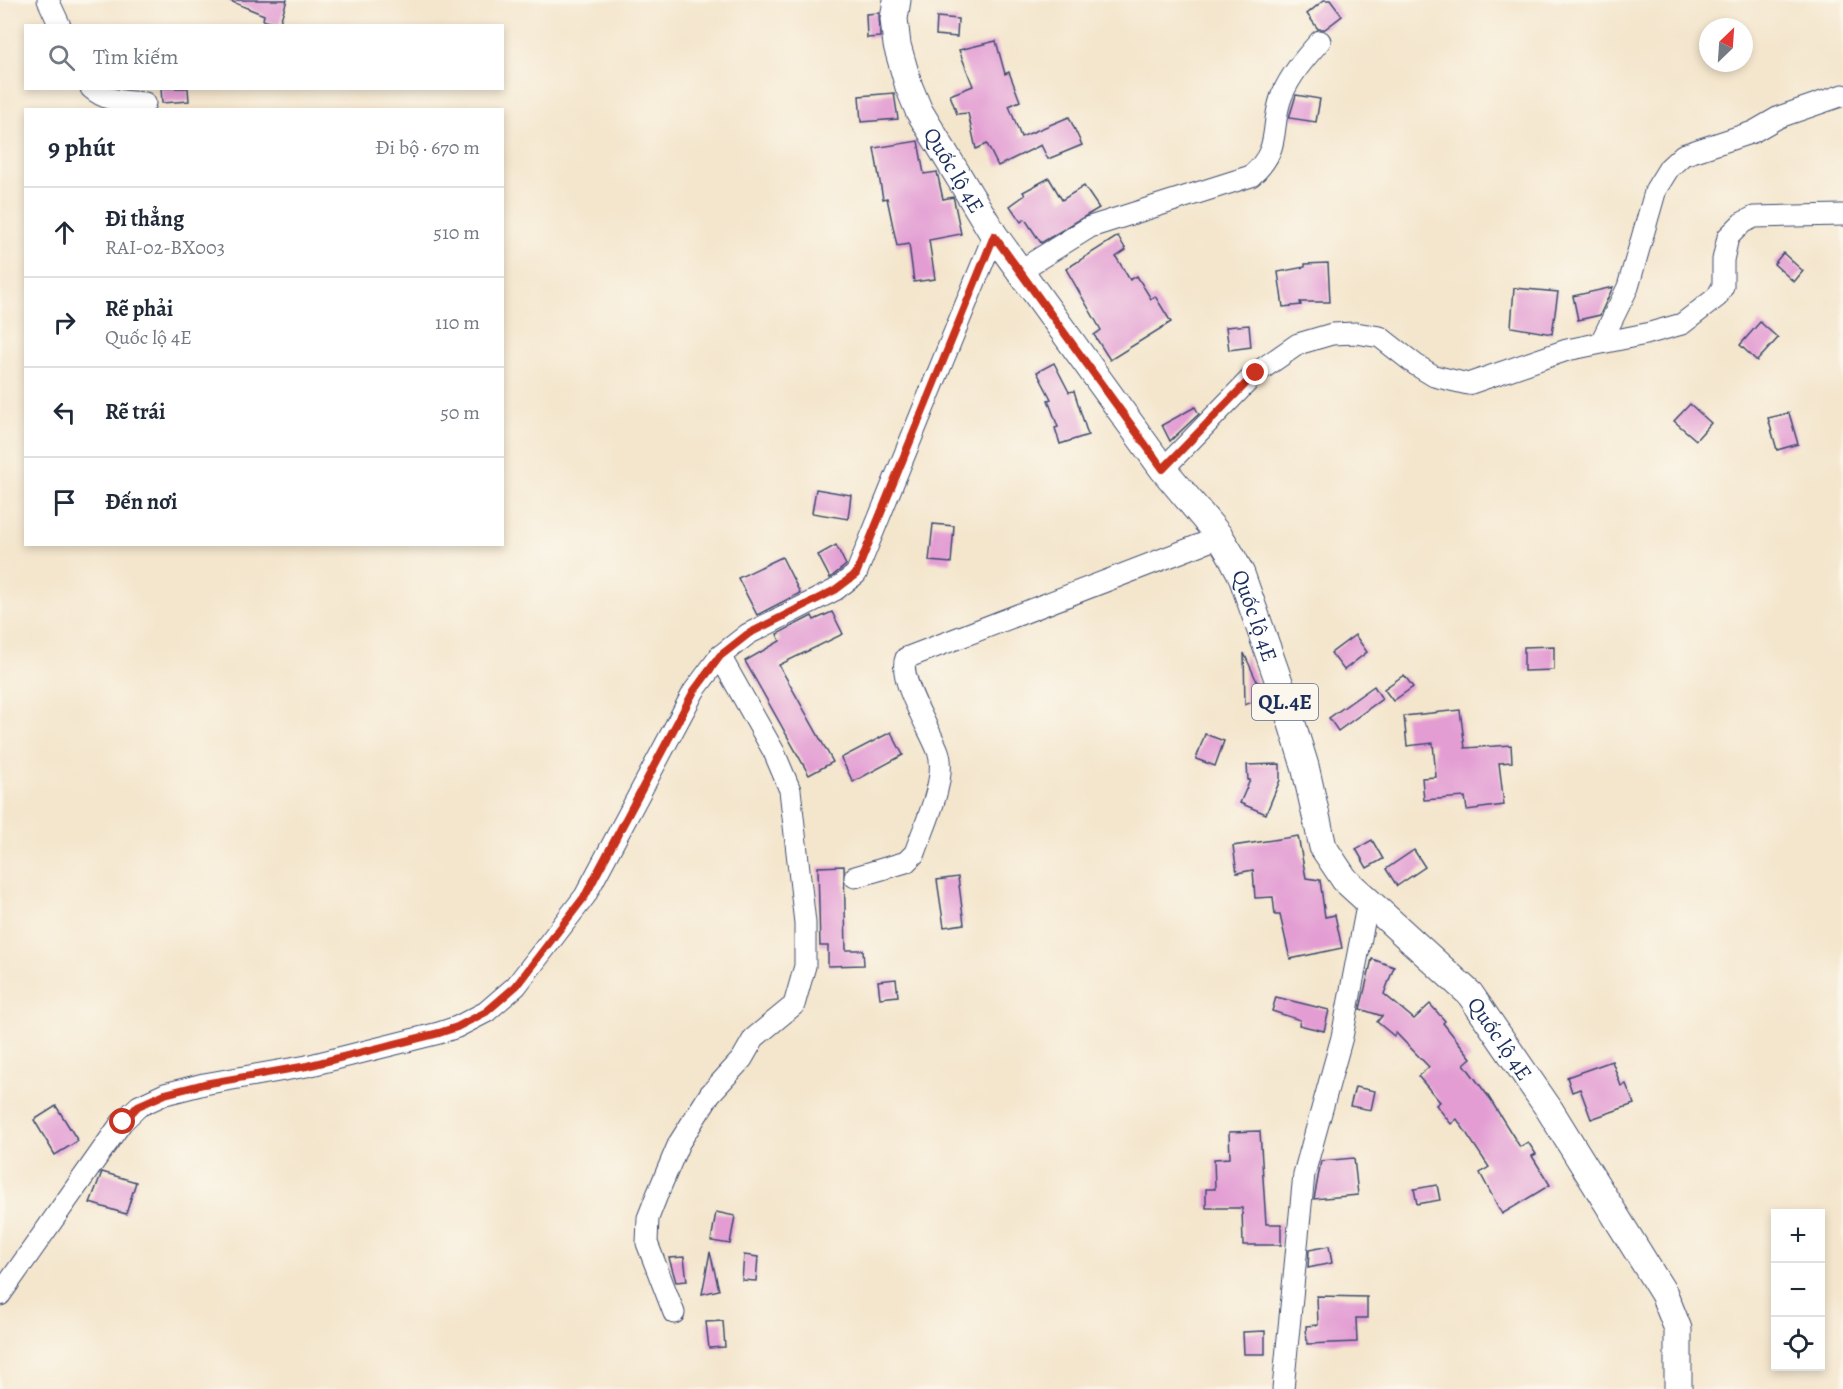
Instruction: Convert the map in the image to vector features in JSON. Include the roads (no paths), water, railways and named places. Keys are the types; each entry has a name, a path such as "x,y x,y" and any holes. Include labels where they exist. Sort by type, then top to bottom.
{"main road":[{"name":"Quốc lộ 4E","path":"897,0 894,19 897,45 909,87 919,111 994,236 1021,270 1163,469 1220,537 1241,574 1279,681 1305,766 1323,847 1345,880 1470,994 1549,1109 1649,1266 1678,1329 1678,1389"}],"street":[{"path":"48,0 59,24"},
{"path":"1021,270 1090,227 1251,176 1266,162 1282,96 1296,69 1320,41"},
{"path":"93,90 100,96 116,101 145,103"},
{"path":"1601,342 1628,287 1656,189 1669,168 1683,155 1753,132 1779,117 1843,95"},
{"path":"1163,469 1256,373 1298,344 1348,333 1380,337 1416,366 1434,376 1468,384 1568,350 1682,324 1707,307 1717,297 1723,286 1723,260 1728,237 1742,223 1754,217 1843,215"},
{"path":"2,1291 123,1122 138,1106 165,1094 204,1084 307,1066 457,1027 486,1012 509,993 585,896 694,691 720,656 748,634 835,590 856,574 994,236"},
{"path":"855,876 897,866 906,862 915,853 942,768 938,752 906,680 903,665 906,658 1220,537"},
{"path":"674,1313 647,1243 648,1218 679,1143 710,1095 742,1059 754,1038 794,1005 805,966 805,922 790,790 774,752 720,656"},
{"path":"1283,1389 1304,1174 1342,1037 1368,901"}]}
